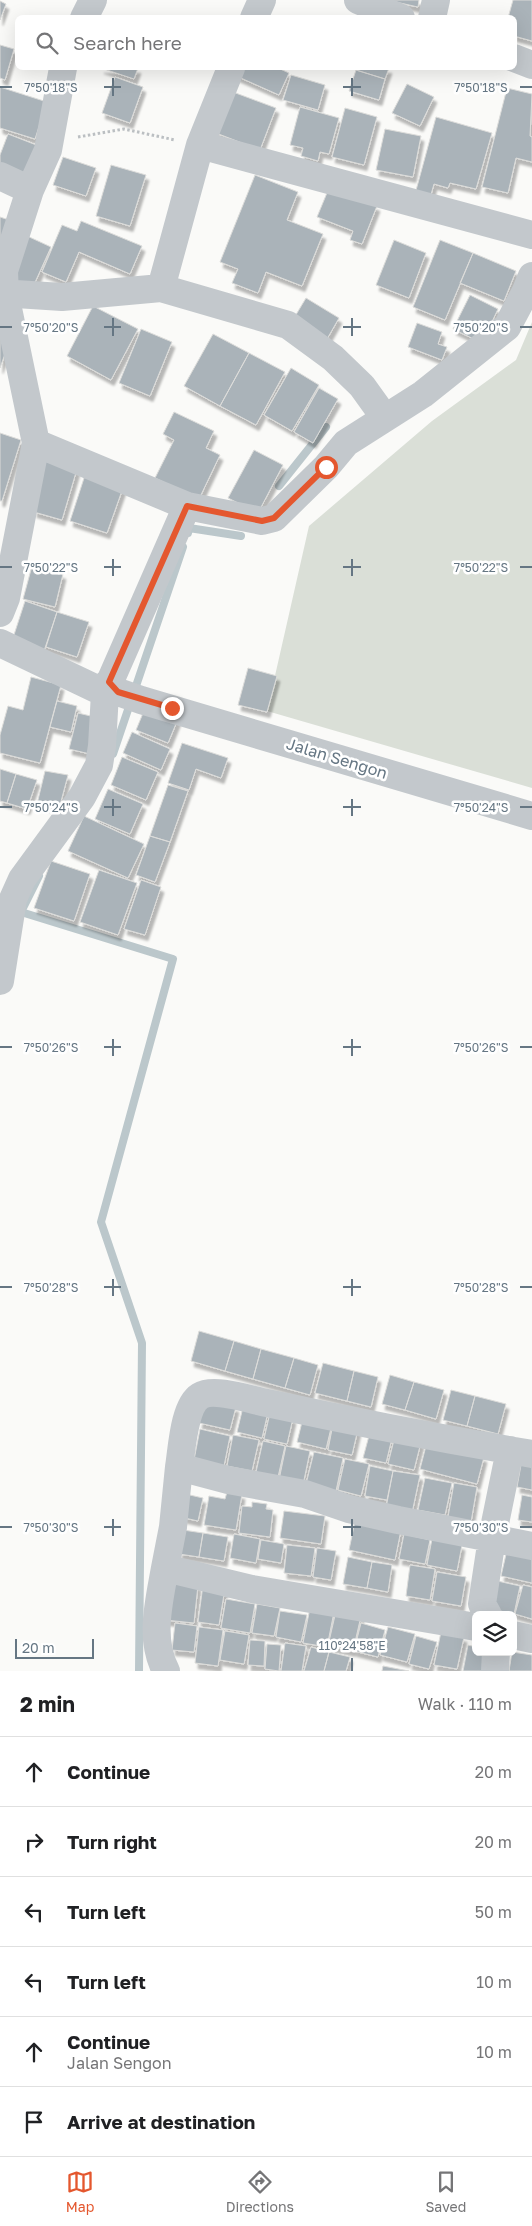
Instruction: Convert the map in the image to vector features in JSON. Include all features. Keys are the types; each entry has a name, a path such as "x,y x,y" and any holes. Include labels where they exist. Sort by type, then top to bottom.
{"street":[{"path":"86,15 93,0"},
{"path":"255,15 262,0"},
{"path":"358,0 393,15"},
{"path":"433,15 436,0"},
{"path":"517,59 532,65"},
{"path":"0,613 8,588 36,443 2,294 4,271 30,190 48,150 63,70"},
{"path":"161,288 200,145 230,70"},
{"path":"200,145 532,235"},
{"path":"0,176 30,190"},
{"path":"36,443 187,506 262,521 274,518 326,467 346,443 423,394 507,327 532,276"},
{"path":"2,294 62,298 161,288 288,325 332,358 362,386 385,418"},
{"path":"0,982 9,912 11,876 82,797 99,764 102,746 119,692 187,506"},
{"name":"Jalan Sengon","path":"0,643 119,692 532,816"},
{"path":"166,1671 160,1659 157,1642 157,1621 173,1527 179,1467 189,1410 194,1400 202,1394 225,1394 521,1452 492,1538 482,1604 486,1611"},
{"path":"179,1467 228,1480 305,1494 349,1509 398,1520 532,1546"},
{"path":"165,1568 252,1589 472,1626"},
{"path":"517,1635 532,1639"},
{"path":"495,1671 496,1656"}],"path":[{"path":"74,138 124,128 200,145"}],"shaded area":[{"path":"532,322 532,788 267,711 309,526 432,421 516,360"}],"building":[{"path":"387,0 419,0 418,7"},
{"path":"513,0 532,0 532,41 517,37 517,15 509,15"},
{"path":"0,1 6,4 0,20"},
{"path":"0,45 14,49 5,80 0,78"},
{"path":"107,70 137,70 134,79"},
{"path":"237,70 282,70 289,73 279,95 234,75"},
{"path":"356,70 388,70 385,79"},
{"path":"356,70 385,79 379,100 349,91"},
{"path":"291,75 325,85 318,110 283,100"},
{"path":"115,77 143,87 130,123 102,113"},
{"path":"407,84 434,97 420,126 392,113"},
{"path":"0,87 47,102 35,139 0,128"},
{"path":"507,88 532,94 530,136 532,137 532,162 516,158 508,193 482,187"},
{"path":"225,89 276,108 260,150 216,133"},
{"path":"300,107 339,118 329,154 320,152 318,161 301,156 303,148 290,145"},
{"path":"345,108 377,117 364,165 332,157"},
{"path":"436,117 492,133 476,189 450,183 448,188 434,184 430,198 415,194"},
{"path":"385,129 421,136 413,177 376,170"},
{"path":"8,134 44,148 31,180 0,168 0,155"},
{"path":"63,157 96,168 86,196 53,185"},
{"path":"111,165 146,175 130,226 96,216"},
{"path":"255,175 298,192 287,220 323,234 302,286 266,272 258,293 232,283 238,269 220,262"},
{"path":"329,188 377,206 362,244 350,240 353,231 317,217"},
{"path":"0,217 18,223 0,254"},
{"path":"81,221 142,246 130,274 79,252 66,282 42,272 62,225 77,231"},
{"path":"25,235 51,247 32,289 6,277"},
{"path":"394,240 426,253 409,298 376,285"},
{"path":"440,240 473,253 445,320 413,307"},
{"path":"473,253 516,271 504,301 460,283"},
{"path":"470,295 498,309 482,343 453,329"},
{"path":"306,298 339,318 327,339 294,318"},
{"path":"93,306 138,329 111,380 67,356"},
{"path":"417,323 442,332 438,344 447,347 442,360 408,347"},
{"path":"141,329 172,342 150,396 119,383"},
{"path":"0,334 11,337 0,368"},
{"path":"213,334 249,353 220,406 184,386"},
{"path":"249,353 285,372 256,425 220,406"},
{"path":"291,368 319,385 292,431 264,415"},
{"path":"319,388 338,399 313,443 294,432"},
{"path":"174,412 214,431 206,448 220,455 199,499 155,478 174,440 163,434"},
{"path":"0,433 21,440 2,501 0,501"},
{"path":"254,450 283,465 258,513 228,498"},
{"path":"41,459 77,469 62,520 34,512"},
{"path":"86,472 124,485 107,533 70,521"},
{"path":"32,566 63,574 55,607 23,599"},
{"path":"25,601 57,612 43,654 11,644"},
{"path":"57,612 89,622 77,657 46,647"},
{"path":"248,668 277,676 267,712 238,705"},
{"path":"31,677 61,685 40,763 0,753 0,735 8,706 23,710"},
{"path":"57,701 77,706 71,732 50,727"},
{"path":"146,706 178,719 168,743 136,730"},
{"path":"78,713 99,718 90,754 69,749"},
{"path":"132,732 170,749 161,770 123,753"},
{"path":"182,743 228,758 221,778 196,769 189,790 168,783"},
{"path":"122,757 158,772 146,800 111,785"},
{"path":"0,769 16,774 7,803 0,801"},
{"path":"45,771 68,775 59,809 37,804"},
{"path":"16,774 37,780 27,809 7,803"},
{"path":"168,785 188,791 170,842 150,836"},
{"path":"108,789 143,804 130,834 95,819"},
{"path":"84,816 144,844 128,878 68,851"},
{"path":"150,836 170,842 155,882 136,875"},
{"path":"51,861 90,874 74,921 34,908"},
{"path":"99,870 137,883 118,935 80,922"},
{"path":"141,880 161,887 145,935 124,929"},
{"path":"199,1331 234,1341 225,1371 191,1361"},
{"path":"234,1341 261,1349 253,1379 225,1371"},
{"path":"261,1349 294,1358 285,1388 253,1379"},
{"path":"294,1358 318,1365 310,1395 285,1388"},
{"path":"323,1363 354,1371 347,1401 315,1393"},
{"path":"354,1371 378,1377 371,1407 347,1401"},
{"path":"390,1375 414,1382 405,1410 382,1404"},
{"path":"414,1382 444,1390 436,1419 405,1410"},
{"path":"451,1390 475,1396 467,1426 443,1420"},
{"path":"475,1396 506,1404 498,1434 467,1426"},
{"path":"205,1400 236,1407 230,1430 199,1423"},
{"path":"243,1407 268,1412 262,1438 237,1432"},
{"path":"270,1413 293,1418 287,1444 264,1439"},
{"path":"303,1418 332,1424 326,1449 297,1442"},
{"path":"333,1424 358,1429 352,1455 328,1450"},
{"path":"200,1429 230,1436 224,1466 194,1460"},
{"path":"370,1432 392,1438 386,1463 363,1458"},
{"path":"233,1435 259,1440 252,1471 227,1466"},
{"path":"395,1436 421,1442 414,1470 388,1464"},
{"path":"263,1441 285,1446 278,1477 256,1472"},
{"path":"427,1442 484,1457 477,1484 420,1469"},
{"path":"286,1446 310,1451 303,1485 279,1480"},
{"path":"314,1452 343,1458 336,1491 306,1484"},
{"path":"345,1459 369,1464 361,1496 338,1490"},
{"path":"521,1465 532,1467 532,1490 517,1487"},
{"path":"370,1466 393,1471 387,1500 365,1496"},
{"path":"393,1471 420,1475 412,1513 386,1508"},
{"path":"425,1478 452,1483 445,1515 418,1510"},
{"path":"454,1483 477,1487 471,1522 448,1517"},
{"path":"227,1492 242,1494 236,1530 204,1525 209,1496 225,1499"},
{"path":"181,1493 203,1498 198,1521 176,1516"},
{"path":"522,1495 532,1497 532,1522 518,1520"},
{"path":"252,1502 267,1504 266,1509 273,1510 270,1537 239,1533 242,1506 252,1507"},
{"path":"284,1511 325,1516 321,1544 280,1538"},
{"path":"355,1521 401,1530 395,1560 349,1550"},
{"path":"183,1530 203,1533 199,1557 179,1554"},
{"path":"203,1533 228,1537 224,1561 199,1557"},
{"path":"234,1534 260,1539 256,1563 230,1558"},
{"path":"404,1534 430,1540 425,1564 399,1559"},
{"path":"432,1539 462,1545 457,1571 427,1565"},
{"path":"261,1540 284,1544 281,1563 258,1559"},
{"path":"287,1545 315,1548 311,1576 284,1573"},
{"path":"317,1548 336,1551 331,1580 313,1577"},
{"path":"507,1550 532,1556 532,1583 501,1576"},
{"path":"348,1557 372,1562 367,1588 343,1584"},
{"path":"372,1562 392,1565 388,1592 367,1588"},
{"path":"410,1565 435,1569 430,1600 406,1596"},
{"path":"437,1572 466,1577 461,1606 432,1601"},
{"path":"493,1580 520,1586 515,1611 500,1611 487,1608"},
{"path":"169,1582 198,1585 194,1623 165,1620"},
{"path":"203,1585 225,1588 219,1625 198,1622"},
{"path":"523,1585 532,1587 532,1619 517,1615 516,1611"},
{"path":"226,1599 255,1604 250,1633 221,1628"},
{"path":"257,1604 280,1608 274,1636 252,1633"},
{"path":"310,1608 334,1612 327,1647 303,1643"},
{"path":"280,1611 307,1615 301,1642 276,1637"},
{"path":"336,1611 361,1616 353,1651 328,1646"},
{"path":"175,1623 197,1626 194,1652 172,1650"},
{"path":"361,1623 385,1630 378,1657 354,1651"},
{"path":"199,1627 223,1630 218,1666 195,1663"},
{"path":"388,1627 415,1634 407,1662 380,1655"},
{"path":"225,1631 249,1635 244,1664 220,1660"},
{"path":"441,1632 464,1637 457,1669 434,1665"},
{"path":"416,1636 437,1642 429,1669 409,1664"},
{"path":"250,1640 265,1641 264,1666 248,1665"},
{"path":"285,1643 306,1646 302,1671 281,1671"},
{"path":"267,1644 281,1645 279,1671 265,1669"},
{"path":"468,1645 472,1646 472,1656 492,1656 489,1671 463,1671"},
{"path":"311,1647 329,1652 324,1671 304,1671"},
{"path":"329,1652 350,1657 346,1671 324,1671"},
{"path":"517,1653 532,1655 532,1671 509,1671 511,1656 517,1656"},
{"path":"383,1666 409,1671 382,1671"}],"waterway":[{"path":"279,486 326,427"},
{"path":"188,533 189,528 241,536"},
{"path":"113,754 183,547"},
{"path":"39,876 21,912 173,959 101,1222 142,1343 139,1671"}],"route":[{"path":"172,708 118,692 109,682 187,506 262,521 274,518 326,467"}]}
